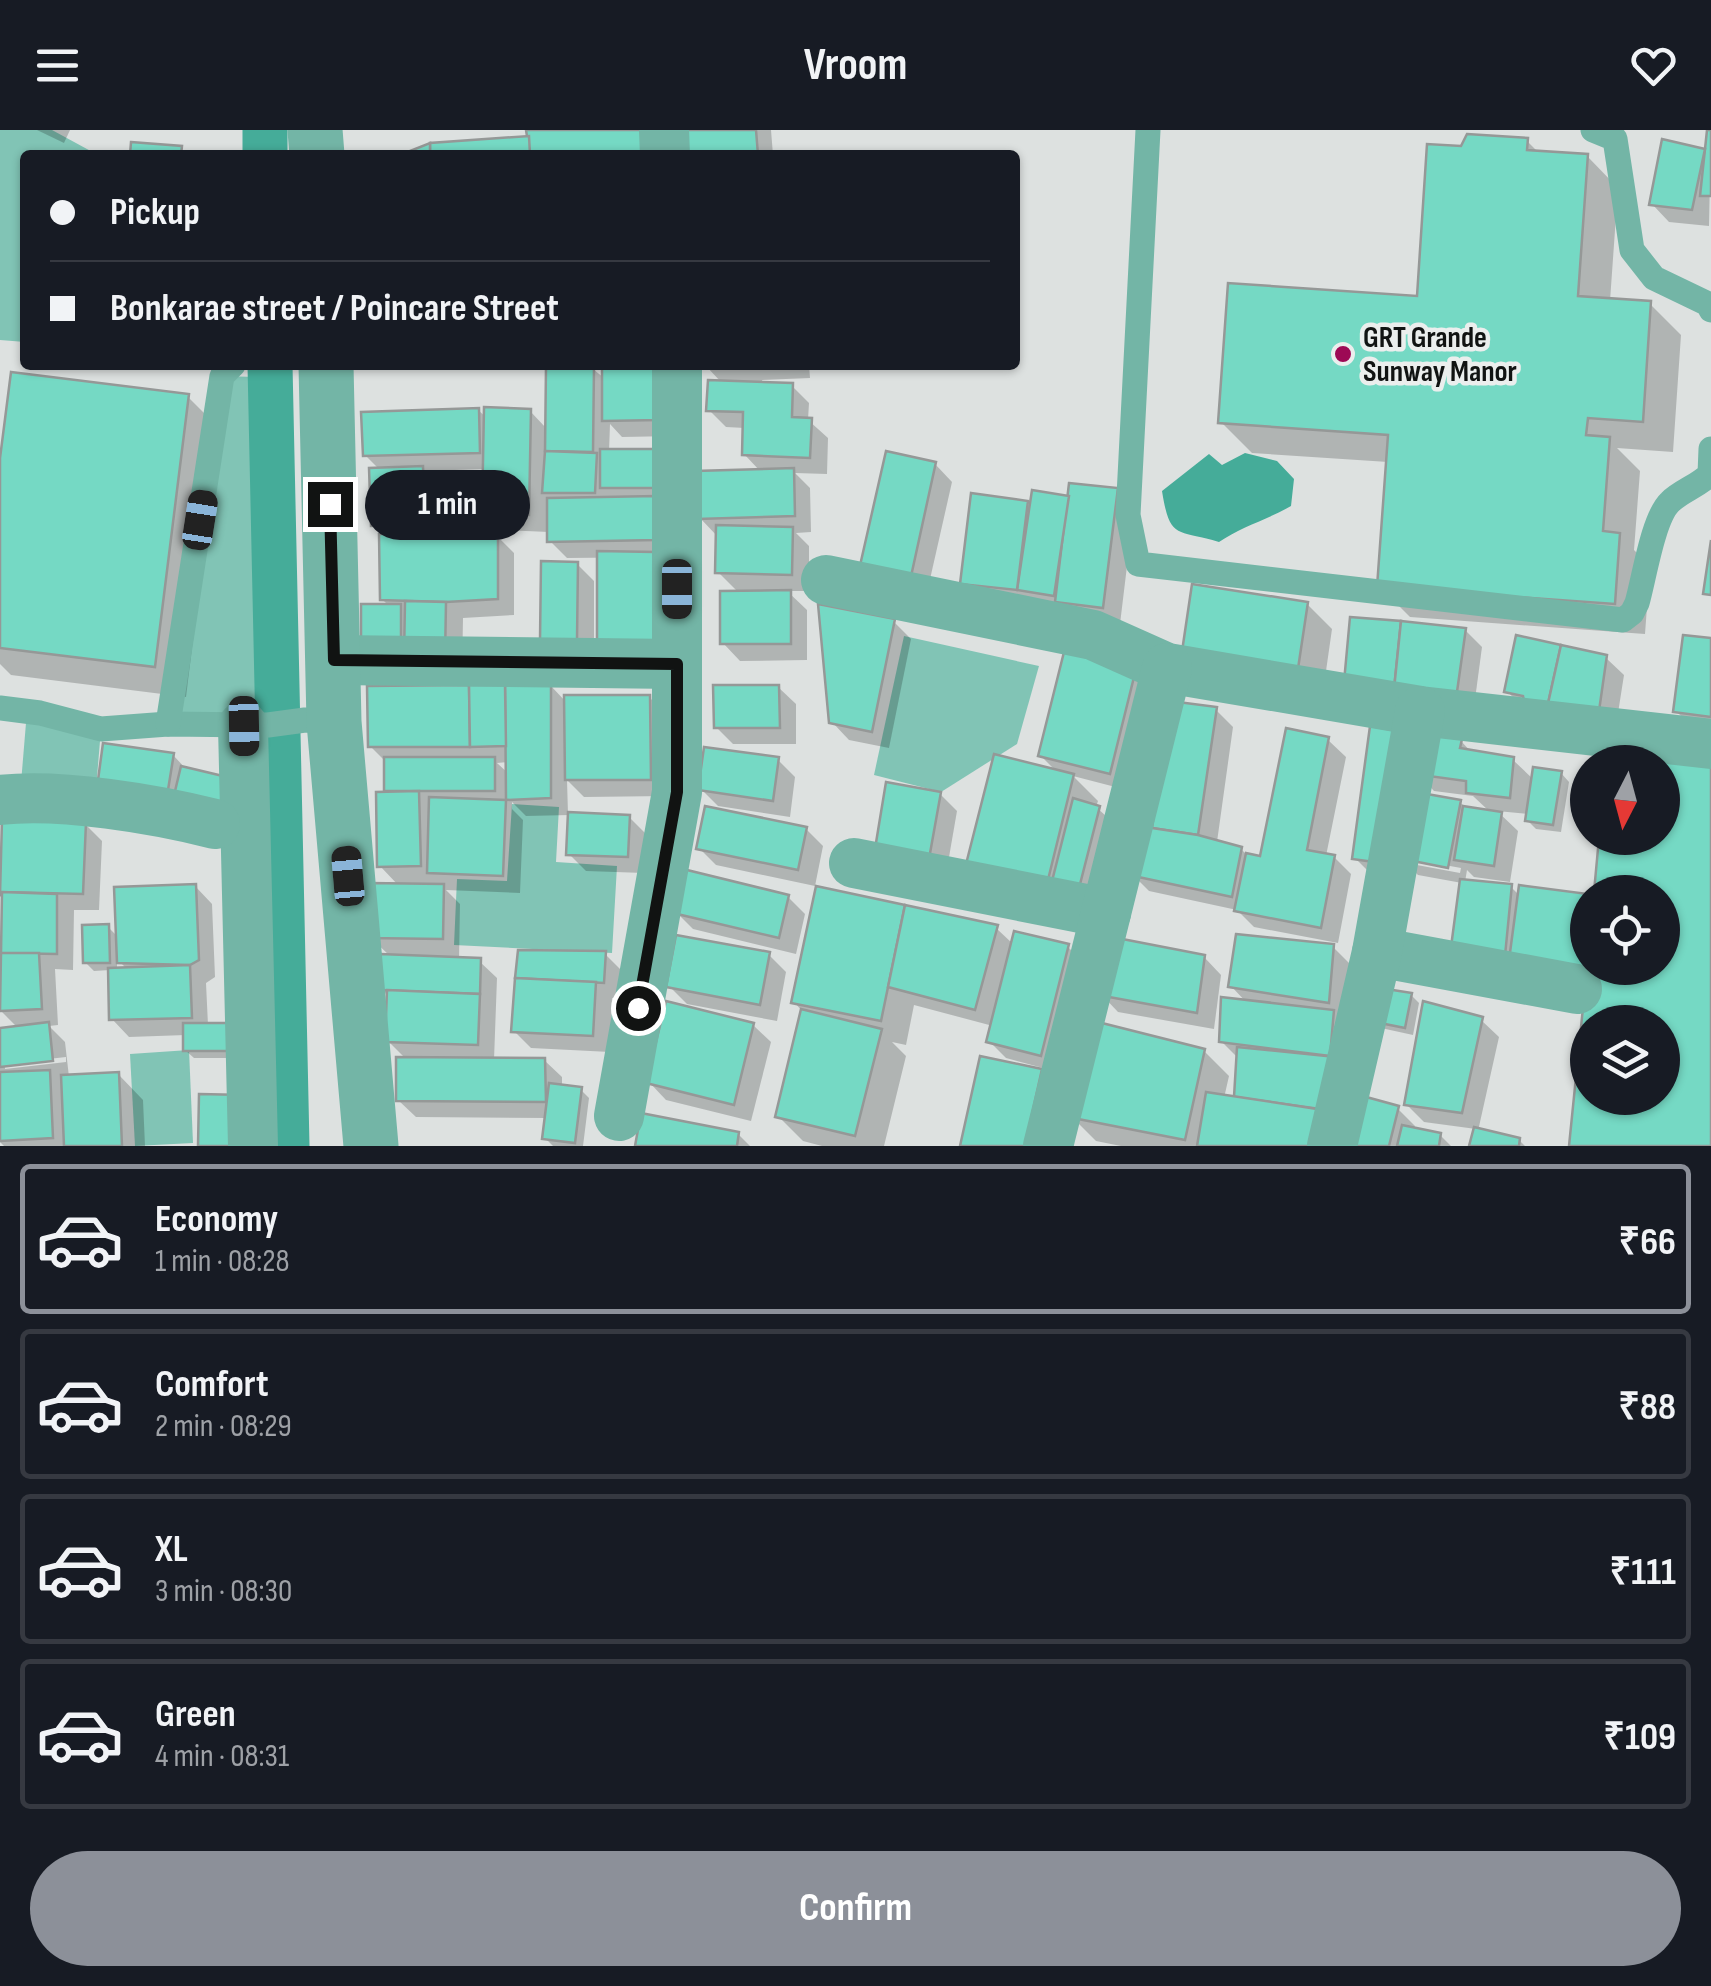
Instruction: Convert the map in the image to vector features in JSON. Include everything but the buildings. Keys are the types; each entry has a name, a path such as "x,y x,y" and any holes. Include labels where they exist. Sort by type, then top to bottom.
{"street":[{"path":"326,370 334,660 320,721 371,1146"},
{"path":"619,1116 677,792 677,370"},
{"path":"826,580 1093,634 1167,668 1420,712 1711,744"},
{"path":"334,660 677,664"},
{"path":"1048,1146 1167,668"},
{"path":"1332,1146 1376,952 1420,712"},
{"path":"253,1146 256,726"},
{"path":"0,800 26,797 170,812 216,824"},
{"path":"854,863 1106,913"},
{"path":"1376,952 1576,989"}],"lane":[{"path":"1148,130 1128,516 1138,564 1623,620 1637,603 1661,515 1670,502 1696,487 1710,466"},
{"path":"1593,130 1615,140 1632,250 1654,278 1708,304 1711,310"},
{"path":"168,724 222,376 228,370"},
{"path":"0,708 40,713 101,730 168,724 256,726 320,721"}],"shaded area":[{"path":"0,130 52,130 89,150 20,150 20,342 0,340"},
{"path":"222,376 259,377 268,703 168,724"},
{"path":"1245,453 1277,461 1294,479 1291,506 1219,542 1172,526 1162,491 1209,454 1222,465"},
{"path":"904,636 1039,666 1017,744 941,792 874,775"},
{"path":"26,723 101,729 95,801 20,795"},
{"path":"512,804 559,807 556,862 617,866 612,953 454,945 457,879 507,881"},
{"path":"189,1050 193,1143 135,1146 130,1054"}],"waterway":[{"path":"265,130 265,150"},
{"path":"270,370 287,1146"}],"place":[{"name":"GRT Grande Sunway Manor","path":"1343,354"}],"route":[{"path":"330,504 334,660 677,664 677,792 638,1008"}]}
